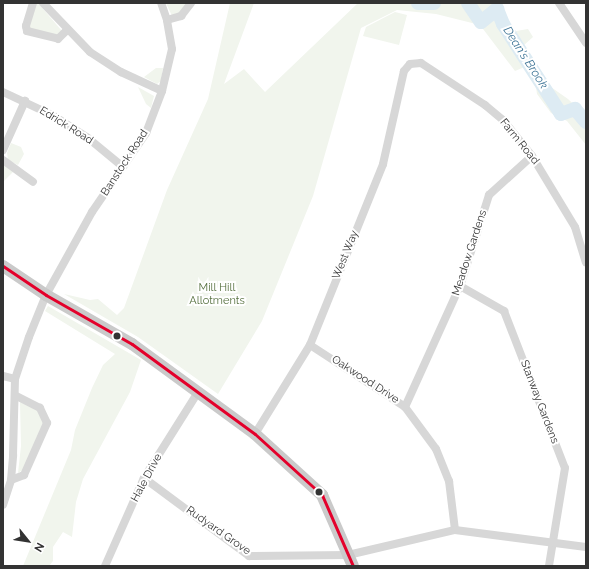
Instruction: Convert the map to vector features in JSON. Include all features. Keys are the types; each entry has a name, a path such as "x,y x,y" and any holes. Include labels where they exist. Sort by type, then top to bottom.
{"main road":[{"path":"3,266 46,296 132,344 197,394 255,434 322,494 350,562"}],"street":[{"path":"33,3 26,26 28,31 58,39 67,30"},
{"path":"43,3 67,30 90,52 121,72 162,91"},
{"name":"Banstock Road","path":"15,379 46,296 92,212 146,133 162,91 172,49 167,20 161,3"},
{"path":"167,20 181,16 191,3"},
{"path":"559,3 586,43"},
{"name":"Farm Road","path":"410,64 421,63 485,106 503,120 532,156 575,227 586,262"},
{"name":"West Way","path":"255,434 310,345 383,164 404,71 410,64"},
{"name":"Edrick Road","path":"3,92 25,101 54,116 88,138 123,167"},
{"path":"3,150 25,101"},
{"name":"Meadow Gardens","path":"405,407 460,286 489,195 532,156"},
{"path":"3,160 33,182"},
{"name":"Stanway Gardens","path":"460,286 504,311 565,468 551,542 549,566"},
{"name":"Oakwood Drive","path":"310,345 405,407 436,449 449,481 455,530"},
{"path":"3,376 15,379 16,396 11,480 3,505"},
{"name":"Hale Drive","path":"105,566 144,478 197,394"},
{"path":"11,480 24,475 47,423 40,408 16,396"},
{"name":"Rudyard Grove","path":"144,478 250,556 350,562 455,530"},
{"path":"455,530 586,546"}],"green space":[{"path":"35,3 38,3 62,31 58,35 31,30 28,26"},
{"path":"166,3 187,3 183,11 172,16"},
{"name":"Mill Hill Allotments","path":"230,3 254,3 224,84 244,69 265,92 358,3 502,3 505,21 516,31 528,29 533,37 523,46 527,66 515,71 480,25 436,14 397,10 361,28 313,196 262,321 218,394 138,337 64,294 90,300 98,299 117,315 124,308 167,190 208,99"},
{"path":"395,12 407,15 399,45 363,36 366,27"},
{"path":"156,68 163,68 161,81 157,84 144,77"},
{"path":"535,80 548,85 568,99 586,116 586,145 567,121 551,113 537,94"},
{"path":"138,87 154,96 151,108 146,104"},
{"path":"11,143 21,147 24,154 18,165 8,160 7,153"},
{"path":"3,164 14,171 3,182"},
{"path":"48,306 141,360 130,392 83,479 76,502 72,537 63,532 53,547 53,561 49,566 23,566 71,450 75,430 92,388 103,365 115,354 45,311"},
{"path":"20,402 37,410 44,423 23,470 18,473 21,446"}],"waterway":[{"name":"Dean's Brook","path":"418,3 434,3"},
{"name":"Dean's Brook","path":"468,3 481,22 497,9 503,24 561,114 575,109 586,122"}],"transit line":[{"path":"3,266 46,295 132,344 255,434 322,495 353,566"}]}
